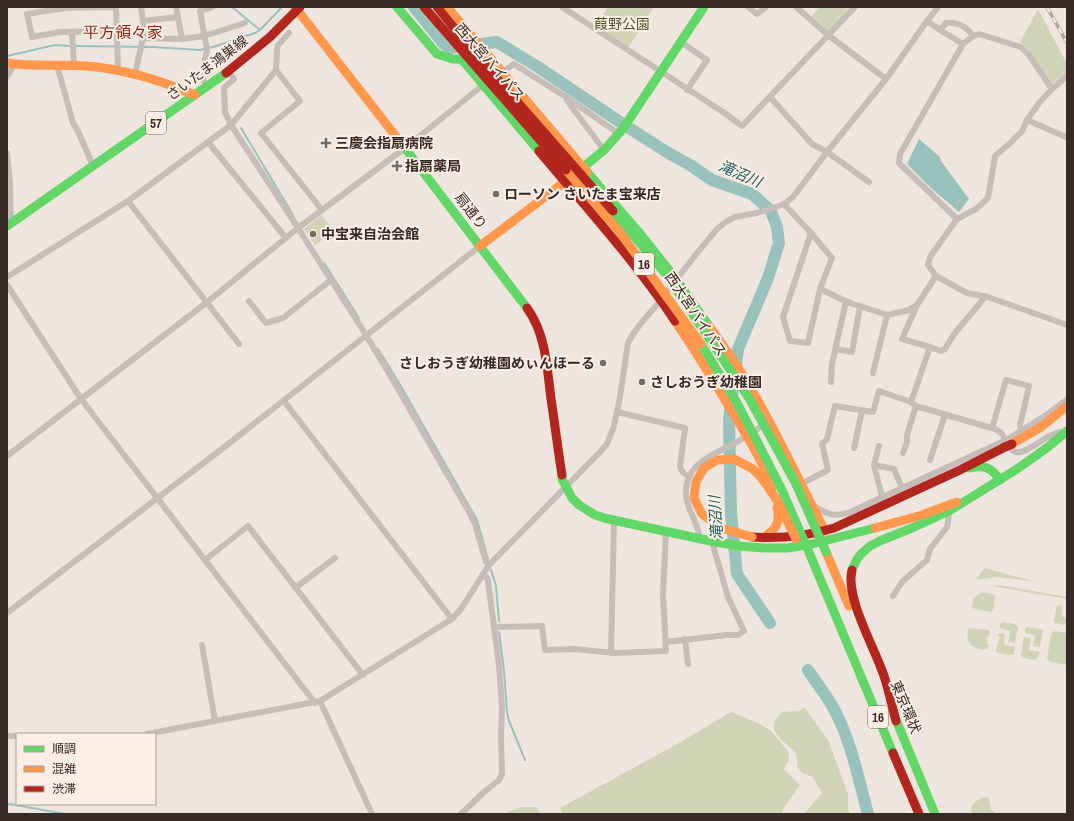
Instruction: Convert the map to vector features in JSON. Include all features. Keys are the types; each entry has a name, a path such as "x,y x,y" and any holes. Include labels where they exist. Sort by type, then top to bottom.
{"main road":[{"path":"397,7 437,54 453,59 460,59 465,63 632,261 661,300 704,364 744,438 768,476 780,516 771,533 762,538"},
{"name":"西大宮バイパス","path":"424,7 619,231 707,353 736,401 782,490 809,558"},
{"name":"西大宮バイパス","path":"437,7 478,57 608,205 665,273 749,398 795,482 853,609"},
{"path":"447,7 642,236 676,279 746,381 769,421 825,531"},
{"path":"480,246 566,182 604,150 630,119 704,7"},
{"name":"さいたま鴻巣線","path":"9,224 229,71 265,41 297,8"},
{"name":"扇通り","path":"297,8 532,315 539,330 545,352 559,461 566,487"},
{"path":"10,64 110,68 135,74 195,95"},
{"path":"809,558 773,495 765,482 756,472 745,464 732,459 719,460 710,464 700,472 695,482 695,504 707,520 715,526 732,533 752,537 796,537 825,531 834,528 885,500 960,470 1008,443 1036,430 1067,406"},
{"path":"853,609 850,577 854,563 861,553 878,542 949,511 1026,463 1066,432"},
{"path":"960,470 976,466 990,468 995,472 1000,480"},
{"path":"566,487 572,498 595,515 699,540 764,548 796,547 834,540 899,522 942,508 978,493"},
{"path":"785,548 827,536 860,520 885,500"},
{"name":"東京環状","path":"809,558 829,598 918,814"},
{"name":"東京環状","path":"853,609 884,676 896,720 935,814"}],"street":[{"path":"117,31 60,32 32,37 27,14 66,8 116,7 117,31 118,70"},
{"path":"135,74 143,38 141,7"},
{"path":"176,7 182,38"},
{"path":"206,88 202,74 207,50 200,11 213,7"},
{"path":"562,7 742,126 855,7"},
{"path":"748,7 757,14 766,7"},
{"path":"796,7 828,35 886,79"},
{"path":"152,733 317,702 452,619 488,565 607,444 618,412 628,343 642,322 661,300 676,279 717,229 726,221 735,217 757,213 781,205 793,197 886,79 938,7"},
{"path":"143,21 178,17"},
{"path":"927,22 963,44"},
{"path":"940,30 946,23 954,22 968,30 973,36"},
{"path":"143,38 182,38 204,36 245,23"},
{"path":"72,32 74,66"},
{"path":"7,277 128,201 231,125 276,70 278,45 289,33"},
{"path":"956,218 899,163 900,154 963,44 973,36 980,34 1021,47 1029,55 1052,89"},
{"path":"681,42 707,60 687,90"},
{"path":"7,77 10,64"},
{"path":"503,72 514,64 620,132"},
{"path":"57,65 73,124 93,166"},
{"path":"276,70 300,101 261,133 322,210"},
{"path":"229,71 234,79 224,88 225,112 231,125 366,335 394,382 469,512 475,524 488,565"},
{"path":"1067,76 1039,103 1027,120 1022,131 995,156 988,198 976,209 956,218 930,257 928,265 936,276 967,293 985,297 1067,325"},
{"path":"7,456 206,303 298,228 405,148 483,85"},
{"path":"566,97 568,102 604,150"},
{"path":"770,97 812,144 827,152 869,182"},
{"path":"1027,120 1067,136"},
{"path":"208,142 286,238"},
{"path":"7,153 10,184 9,224"},
{"path":"128,201 239,344"},
{"path":"781,205 811,233 832,258 820,289 808,343 790,340 783,317 811,233"},
{"path":"7,613 284,401 480,246"},
{"path":"936,276 917,305 902,340 941,351 985,297"},
{"path":"249,301 266,323 283,318 331,280"},
{"path":"7,285 81,399 317,702 372,814"},
{"path":"820,289 846,301 887,315 909,310 917,305"},
{"path":"831,382 832,364 846,301"},
{"path":"836,349 852,352 860,306"},
{"path":"873,372 887,315"},
{"path":"903,453 907,442 906,435 913,404 930,347"},
{"path":"992,428 1006,380 1029,386 1020,425 1021,431"},
{"path":"801,484 828,470 822,444 827,439 834,406 873,412 879,391 913,404 992,428 1001,433 1011,449 1016,452 1023,452 1054,434 1066,432"},
{"path":"812,505 819,510 830,514 840,515 885,500 902,488 1008,443 1021,431 1067,400"},
{"path":"284,401 452,619"},
{"path":"854,448 862,410"},
{"path":"618,412 685,428 680,466 684,474 689,476"},
{"path":"930,460 945,414"},
{"path":"699,540 698,530 689,510 686,497 689,476 692,470 706,457 744,438 769,421"},
{"path":"879,446 874,465 885,500"},
{"path":"874,465 894,469 902,488"},
{"path":"893,596 902,582 927,560 930,549 947,527 949,511"},
{"path":"611,653 614,520"},
{"path":"205,560 248,526 363,675"},
{"path":"494,626 542,626 545,650 574,649 611,653 666,651 663,594 666,531"},
{"path":"666,642 738,635 744,631 728,597 712,542"},
{"path":"296,588 335,558"},
{"path":"461,814 499,780 502,774 502,707 499,665 488,581 483,574"},
{"path":"685,639 688,664"},
{"path":"202,645 214,721"}],"green space":[{"name":"葭野公園","path":"608,7 654,7 628,48 595,26"},
{"path":"820,7 852,7 828,32 811,17"},
{"path":"1038,9 1067,64 1067,73 1052,84 1028,49 1020,42"},
{"path":"321,215 334,230 315,245 304,229"},
{"path":"984,568 1037,582 998,577 976,580"},
{"path":"999,585 1067,597 1067,599 991,586"},
{"path":"980,593 988,593 995,596 994,608 991,612 972,607 974,598"},
{"path":"1059,605 1062,606 1062,614 1063,617 1067,619 1067,625 1054,622 1056,607"},
{"path":"1003,622 1015,624 1018,627 1015,643 1008,642 1010,631 1000,628 1000,624"},
{"path":"1027,627 1040,629 1043,631 1040,647 1033,646 1035,635 1025,633 1025,629"},
{"path":"969,628 990,631 989,637 987,637 987,644 989,644 987,649 976,648 971,645 967,636"},
{"path":"1055,631 1067,633 1067,665 1050,662 1047,658 1051,635"},
{"path":"999,633 1005,634 1004,645 1015,647 1014,654 1010,655 996,652 1000,637 998,636"},
{"path":"1024,637 1031,638 1029,650 1040,652 1038,658 1030,659 1021,656"},
{"path":"804,707 828,740 848,794 848,809 850,814 804,814 822,793 813,777 802,773 797,766 796,753 774,730 774,722 782,712 799,711"},
{"path":"731,712 758,723 770,730 788,751 789,759 784,769 800,785 781,814 563,814 560,808 679,743"},
{"path":"985,797 989,798 991,810 997,814 972,814 971,807 974,802"},
{"path":"521,807 536,807 540,814 503,814"}],"water":[{"path":"919,139 940,157 941,161 969,199 959,212 931,188 907,164"}],"waterway":[{"path":"232,7 260,30 282,7"},
{"name":"滝沼川","path":"414,7 444,44 450,48 497,42 712,180 752,194 771,211 777,227 779,243 768,278 738,349 729,420 731,513 737,574 770,623"},
{"path":"75,46 153,47 200,50 213,47 260,30"},
{"path":"7,56 55,45 71,46"},
{"path":"241,128 293,215"},
{"path":"324,263 359,318"},
{"path":"378,349 477,520 488,559"},
{"path":"491,570 496,586 499,621"},
{"path":"499,632 507,712 509,721 525,760"},
{"name":"滝沼川","path":"808,670 829,701 841,723 854,761 868,814"},
{"path":"7,805 10,804 65,814"}],"railway":[{"path":"1047,7 1067,43"}],"traffic: fast":[{"path":"397,7 437,54 453,59 460,59 465,63 539,151"},
{"path":"580,170 604,150 622,130 704,7"},
{"path":"7,226 226,73"},
{"path":"401,143 527,308"},
{"path":"587,172 642,236 676,279 709,326"},
{"path":"613,211 665,273 749,398 795,482 826,552"},
{"path":"701,344 736,401 757,441 782,490 811,557"},
{"path":"852,570 860,555 870,546 949,511 1017,469 1048,447 1067,431"},
{"path":"969,468 987,468 994,472 1000,480"},
{"path":"562,475 562,479 572,498 579,505 595,515 715,542 763,548 788,548 812,544 875,528"},
{"path":"811,557 893,753"},
{"path":"894,715 935,814"}],"traffic: slow":[{"path":"295,7 401,143"},
{"path":"447,7 587,172"},
{"path":"7,63 100,67 155,80 195,95"},
{"path":"566,170 619,231 701,344"},
{"path":"480,246 570,178"},
{"path":"675,321 750,442 765,470 772,489"},
{"path":"709,326 727,350 763,409 825,531"},
{"path":"1012,444 1041,427 1067,406"},
{"path":"752,537 721,528 702,514 694,498 696,482 704,468 717,460 734,459 753,469 760,476 778,502 796,539"},
{"path":"875,528 922,515 957,502"},
{"path":"763,538 771,532 778,521 777,507"},
{"path":"826,552 849,606"}],"traffic: jam":[{"path":"226,73 270,37 300,7"},
{"path":"424,7 566,170"},
{"path":"437,7 478,57 613,211"},
{"path":"539,151 627,256 675,321"},
{"path":"527,308 538,329 545,352 562,475"},
{"path":"1005,447 1012,444"},
{"path":"752,537 773,538 793,536 834,528 960,470 1005,447"},
{"path":"852,570 851,581 857,608 884,676 896,721"},
{"path":"893,753 919,814"}],"place":[{"name":"三慶会指扇病院","path":"326,143"},
{"name":"指扇薬局","path":"397,166"},
{"name":"ローソン さいたま宝来店","path":"496,194"},
{"name":"中宝来自治会館","path":"313,234"},
{"name":"さしおうぎ幼稚園めぃんほーる","path":"603,363"},
{"name":"さしおうぎ幼稚園","path":"642,382"}],"district":[{"name":"平方領々家","path":"123,32"}]}
